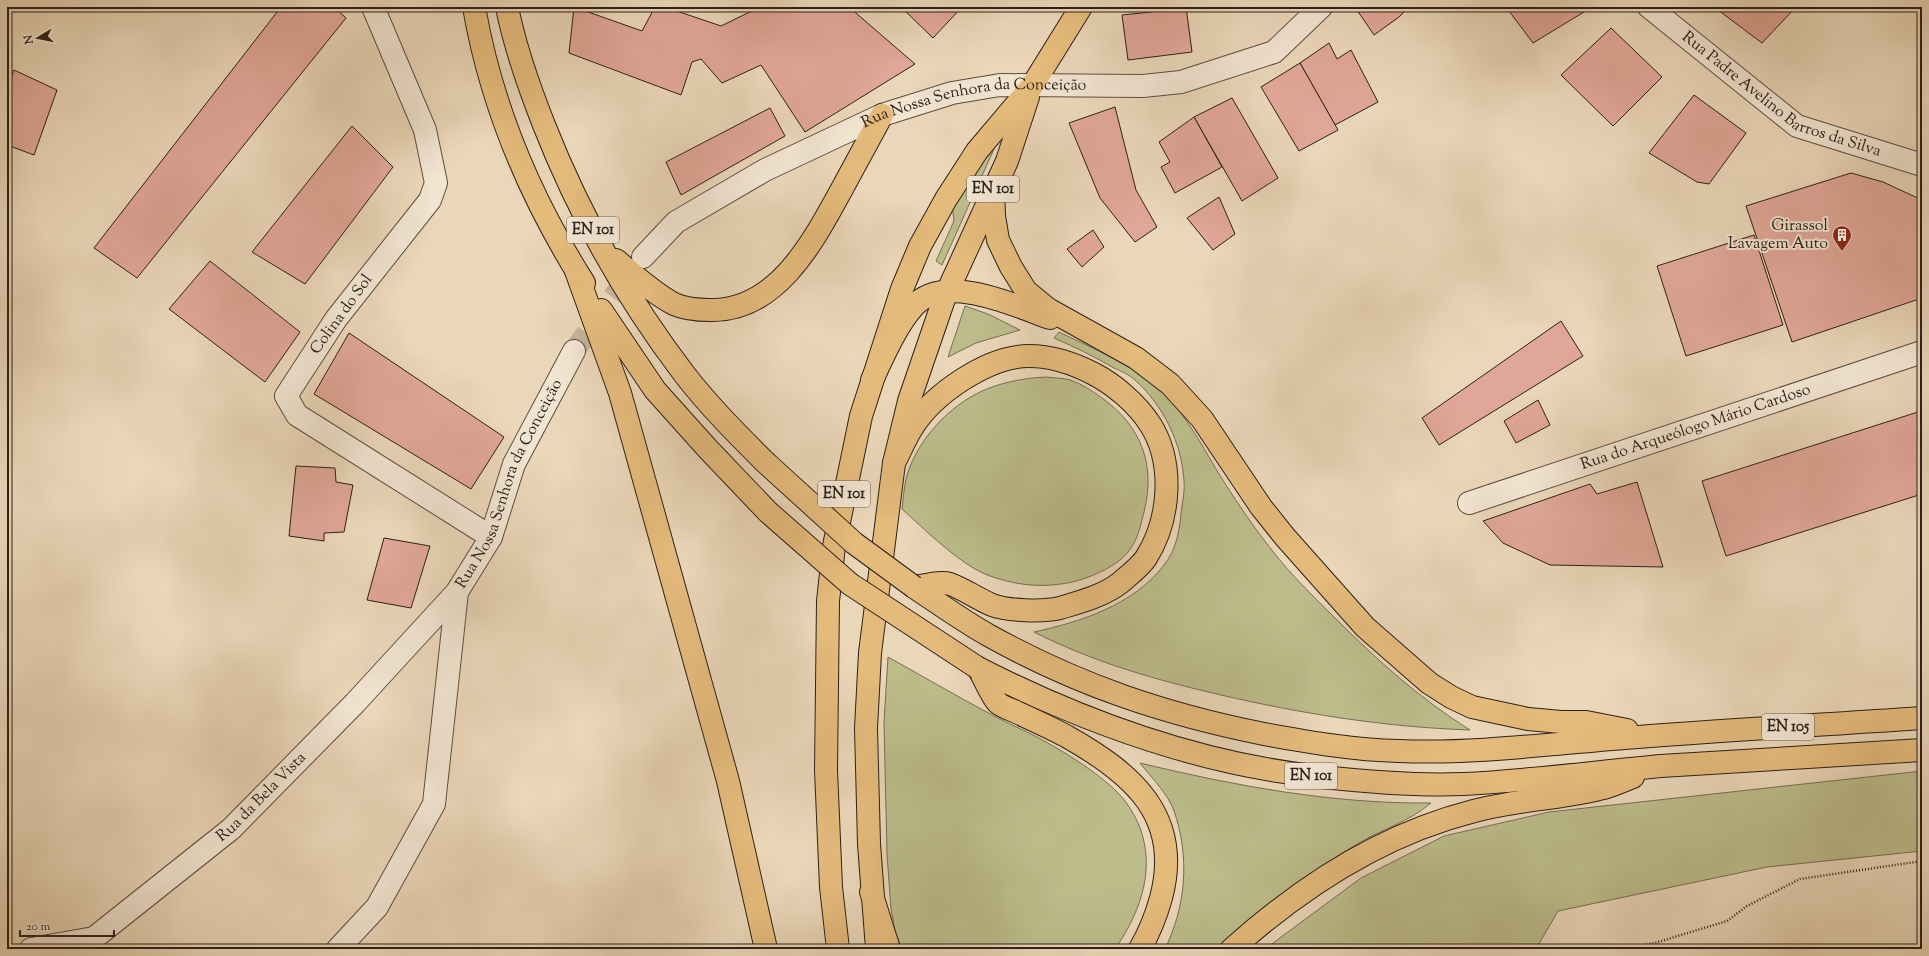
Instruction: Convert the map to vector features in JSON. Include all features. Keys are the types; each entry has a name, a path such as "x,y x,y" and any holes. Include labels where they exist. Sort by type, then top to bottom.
{"main road":[{"name":"EN 101","path":"474,7 489,73 515,151 576,271 617,336 654,390 768,512 850,584 978,668 1024,692 1074,713 1177,749 1279,771 1321,777 1371,781 1461,784 1661,766"},
{"name":"EN 101","path":"508,7 522,64 556,153 577,201 604,250 656,335 686,376 730,426 765,462 854,543 914,587 985,634 1079,680 1129,699 1181,715 1292,739 1346,747 1399,751 1498,748 1654,735"},
{"name":"EN 101","path":"838,949 831,887 826,770 828,600 834,546 845,486 861,416 902,289 920,246 946,200 977,151 1032,86 1081,7"},
{"name":"EN 101","path":"877,949 871,892 866,728 870,653 894,463 909,401 947,290 1007,161 1032,86"},
{"path":"604,250 640,280 675,304 696,310 724,310 749,302 773,286 794,266 818,233 882,115"},
{"path":"994,188 994,216 998,240 1011,267 1026,291 1048,309 1136,358 1170,384 1202,418 1285,537 1365,627 1429,683 1451,697 1472,707 1528,719 1561,722 1586,722 1654,735"},
{"path":"576,271 620,393 728,782 766,949"},
{"path":"872,380 903,320 915,304 932,294 947,290 973,292 1000,300 1087,332"},
{"path":"894,463 913,427 929,407 947,391 967,377 999,362 1027,356 1053,358 1060,359 1083,368 1107,381 1129,400 1150,424 1162,452 1168,486 1160,528 1145,559 1118,584 1087,600 1057,609 1022,610 994,606 948,584 914,587"},
{"path":"978,668 998,703 1066,736 1099,756 1127,778 1145,796 1159,821 1166,845 1167,876 1157,912 1140,949"},
{"name":"EN 105","path":"1654,735 1922,718"},
{"name":"EN 105","path":"1661,766 1922,750"},
{"path":"1232,949 1304,892 1348,863 1402,835 1475,810 1601,789 1661,766"},
{"path":"871,892 889,949"}],"street":[{"name":"Colina do Sol","path":"373,7 425,130 436,183 430,200 336,319 286,396 297,415 491,537"},
{"name":"Rua Nossa Senhora da Conceição","path":"643,257 676,222 765,170 882,115 952,93 1000,85 1144,86 1181,82 1274,52 1321,7"},
{"name":"Rua Padre Avelino Barros da Silva","path":"1649,7 1797,126 1922,166"},
{"name":"Rua Nossa Senhora da Conceição","path":"338,949 377,907 434,804 457,592 491,537 514,464 574,351"},
{"name":"Rua do Arqueólogo Mário Cardoso","path":"1469,503 1922,352"},
{"name":"Rua da Bela Vista","path":"31,949 94,938 231,829 355,703 457,592"}],"path":[{"path":"1623,949 1655,943 1727,921 1747,906 1800,879 1922,860"}],"green space":[{"path":"993,146 994,149 942,265 936,261 954,221 952,204"},
{"path":"965,306 988,314 1020,330 976,343 948,357"},
{"path":"1059,332 1106,354 1139,373 1161,391 1191,428 1224,482 1253,525 1294,576 1351,634 1399,678 1433,705 1470,730 1375,723 1313,714 1252,702 1173,683 1125,669 1056,643 1034,632 1070,623 1105,610 1138,591 1152,579 1164,565 1174,547 1179,528 1184,494 1182,467 1175,439 1154,401 1133,378 1085,352 1054,338"},
{"path":"1046,377 1067,379 1091,390 1115,409 1127,421 1136,434 1146,462 1148,478 1147,494 1142,521 1136,540 1125,556 1108,568 1086,578 1058,584 1028,585 999,579 975,569 942,545 902,509 906,479 910,466 924,441 942,419 964,401 984,390 1010,382"},
{"path":"888,657 982,710 1057,748 1100,777 1125,801 1136,819 1143,838 1146,857 1146,876 1142,895 1135,913 1115,949 902,949 895,931 891,909 887,854 884,722"},
{"path":"1140,763 1248,786 1321,797 1394,803 1431,803 1423,810 1357,844 1319,868 1249,920 1215,949 1165,949 1178,916 1181,899 1184,864 1182,846 1179,828 1172,805 1164,792"},
{"path":"1922,771 1922,851 1767,867 1558,911 1536,949 1265,949 1361,878 1444,836 1549,812"}],"building":[{"path":"281,7 334,7 346,18 137,278 94,248"},
{"path":"574,7 642,31 655,7 665,7 721,26 760,7 849,7 915,64 805,132 761,65 722,83 701,59 692,62 681,95 569,53"},
{"path":"901,7 962,7 933,38"},
{"path":"1151,7 1186,7 1192,52 1128,60 1122,15 1151,12"},
{"path":"1355,7 1409,7 1399,17 1374,35"},
{"path":"1506,7 1592,7 1533,43"},
{"path":"1714,7 1796,7 1762,43"},
{"path":"1611,28 1662,77 1613,126 1561,75"},
{"path":"1329,43 1337,59 1351,50 1378,102 1335,125 1300,63"},
{"path":"1300,63 1338,130 1299,151 1261,87"},
{"path":"14,70 57,90 34,155 7,145 7,87"},
{"path":"1694,95 1746,133 1709,184 1697,182 1649,153"},
{"path":"1232,98 1278,178 1242,201 1194,117"},
{"path":"1115,107 1136,190 1157,227 1135,242 1100,198 1069,123"},
{"path":"770,108 785,136 681,195 666,162"},
{"path":"1194,117 1222,167 1175,193 1161,167 1170,162 1159,142"},
{"path":"352,126 393,167 305,284 252,252"},
{"name":"Girassol Lavagem Auto","path":"1851,173 1883,182 1922,200 1922,298 1792,342 1746,206"},
{"path":"1219,197 1235,234 1213,250 1187,218"},
{"path":"1093,230 1104,247 1082,267 1067,249"},
{"path":"1754,235 1783,325 1686,356 1657,266"},
{"path":"210,261 300,332 265,382 169,309"},
{"path":"1561,321 1583,356 1439,445 1422,418"},
{"path":"349,333 504,437 471,489 314,394"},
{"path":"1538,400 1550,425 1516,443 1504,421"},
{"path":"1918,412 1922,426 1922,494 1726,556 1702,481"},
{"path":"296,466 335,468 336,482 353,485 344,532 324,533 324,541 289,536"},
{"path":"1637,482 1663,567 1550,565 1503,543 1483,521 1590,484 1597,494"},
{"path":"384,538 430,546 411,608 367,600"}],"tunnel":[{"path":"574,351 634,269"}],"place":[{"name":"Girassol Lavagem Auto","path":"1842,252"}]}
